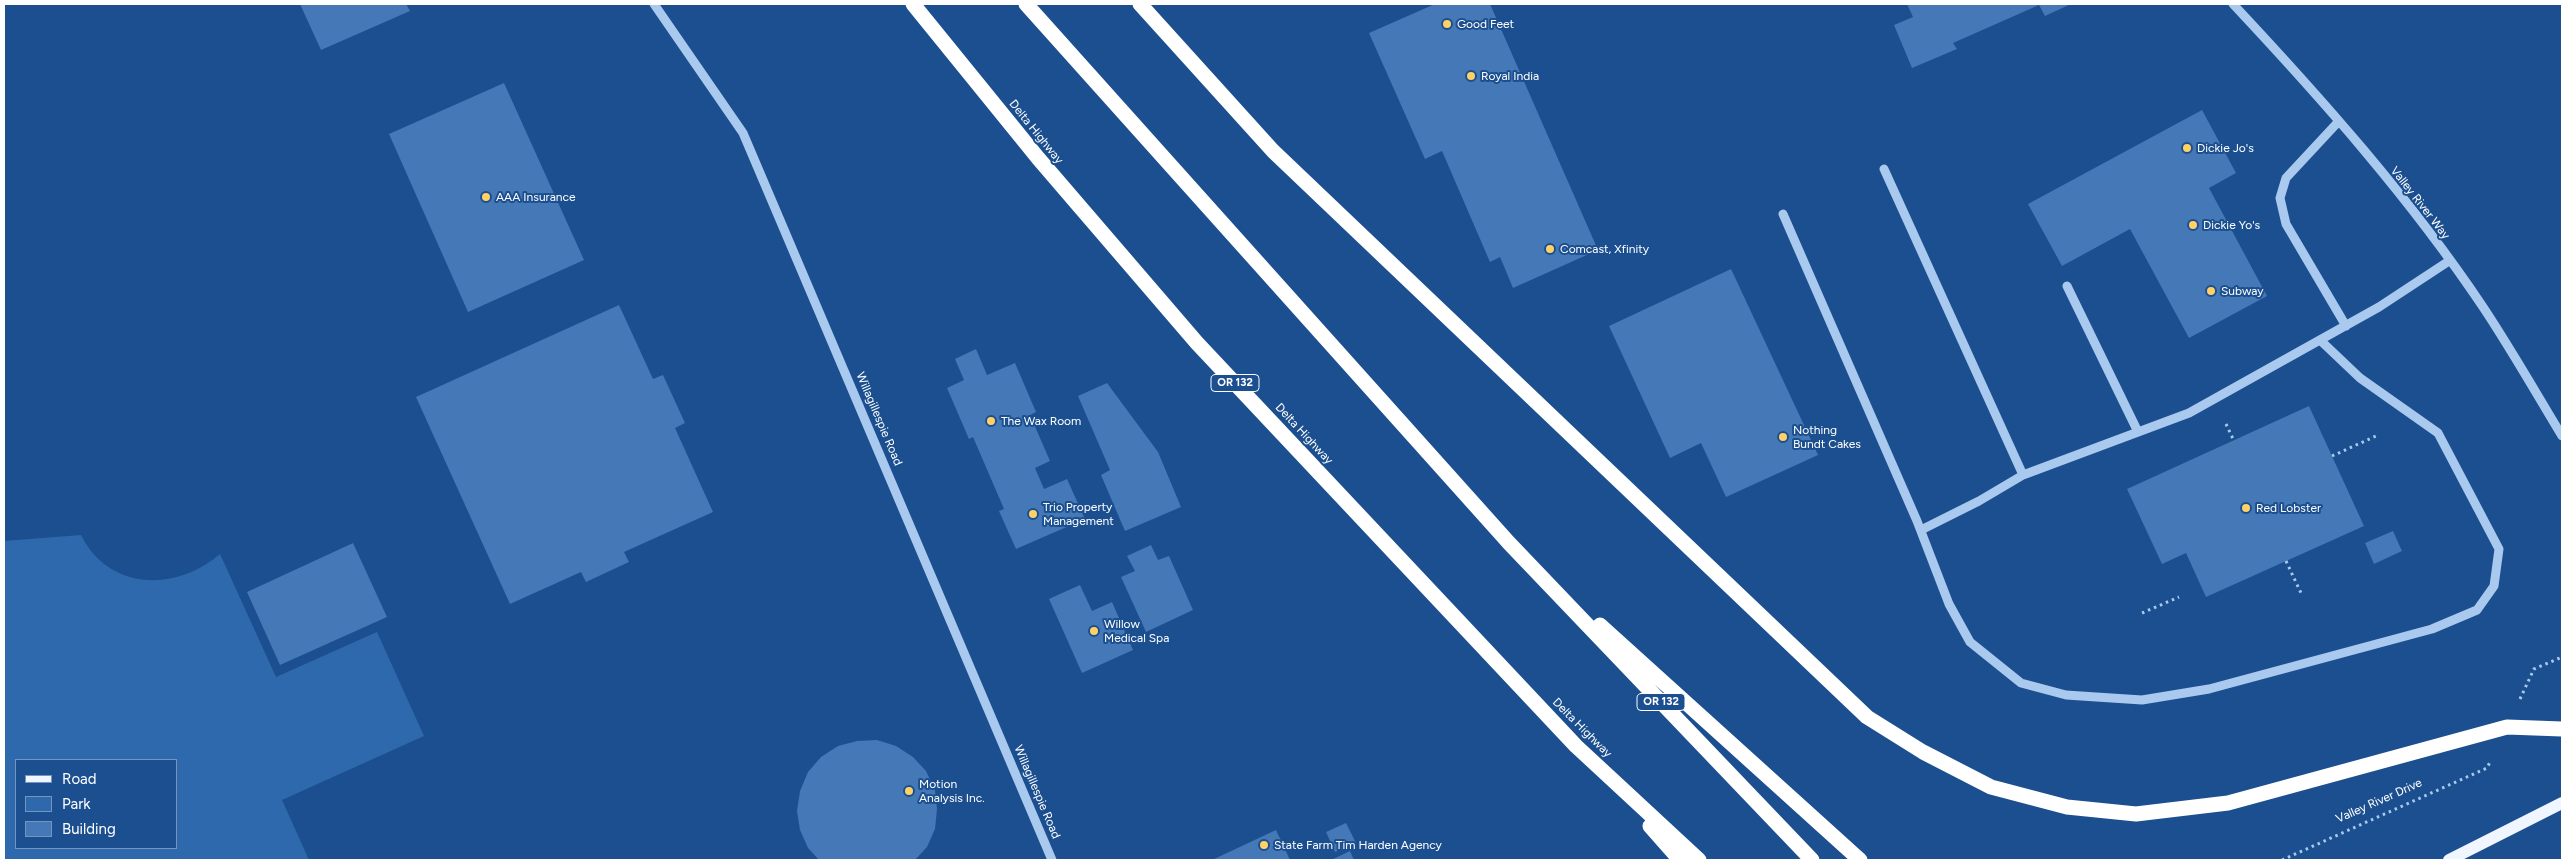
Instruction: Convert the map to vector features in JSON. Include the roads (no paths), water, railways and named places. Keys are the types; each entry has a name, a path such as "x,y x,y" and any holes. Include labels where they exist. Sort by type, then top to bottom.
{"highway":[{"name":"Delta Highway","path":"913,4 1038,158 1197,342 1576,746 1699,860"},
{"path":"1026,4 1072,56"},
{"path":"1036,4 1072,56"},
{"path":"1140,4 1273,151 1867,718 1923,752 1982,783 2067,808 2136,814 2228,802 2507,727 2562,729"},
{"name":"OR 132","path":"1072,56 1509,543 1812,860"},
{"path":"1509,543 1860,860"},
{"path":"1576,746 1680,860"}],"main road":[{"path":"2449,860 2562,803"}],"street":[{"name":"Willagillespie Road","path":"654,4 744,133 1052,860"},
{"name":"Valley River Way","path":"2232,4 2339,120 2449,261 2502,337 2562,436"},
{"path":"2339,120 2286,178 2280,198 2286,224 2346,326"},
{"path":"1884,169 2023,474"},
{"path":"1783,214 1921,530 1950,604 1970,642 2022,682 2066,694 2142,700 2209,688 2432,629 2477,610 2494,586 2499,549 2438,433 2360,378 2320,340"},
{"path":"1921,530 1979,501 2023,474 2190,412 2379,307 2449,261"},
{"path":"2067,286 2138,432"}],"place":[{"name":"Good Feet","path":"1447,24"},
{"name":"Royal India","path":"1471,76"},
{"name":"Dickie Jo's","path":"2187,148"},
{"name":"AAA Insurance","path":"486,197"},
{"name":"Dickie Yo's","path":"2193,225"},
{"name":"Comcast, Xfinity","path":"1550,249"},
{"name":"Subway","path":"2211,291"},
{"name":"The Wax Room","path":"991,421"},
{"name":"Nothing Bundt Cakes","path":"1783,437"},
{"name":"Red Lobster","path":"2246,508"},
{"name":"Trio Property Management","path":"1033,514"},
{"name":"Willow Medical Spa","path":"1094,631"},
{"name":"Motion Analysis Inc.","path":"909,791"},
{"name":"State Farm Tim Harden Agency","path":"1264,845"}]}
